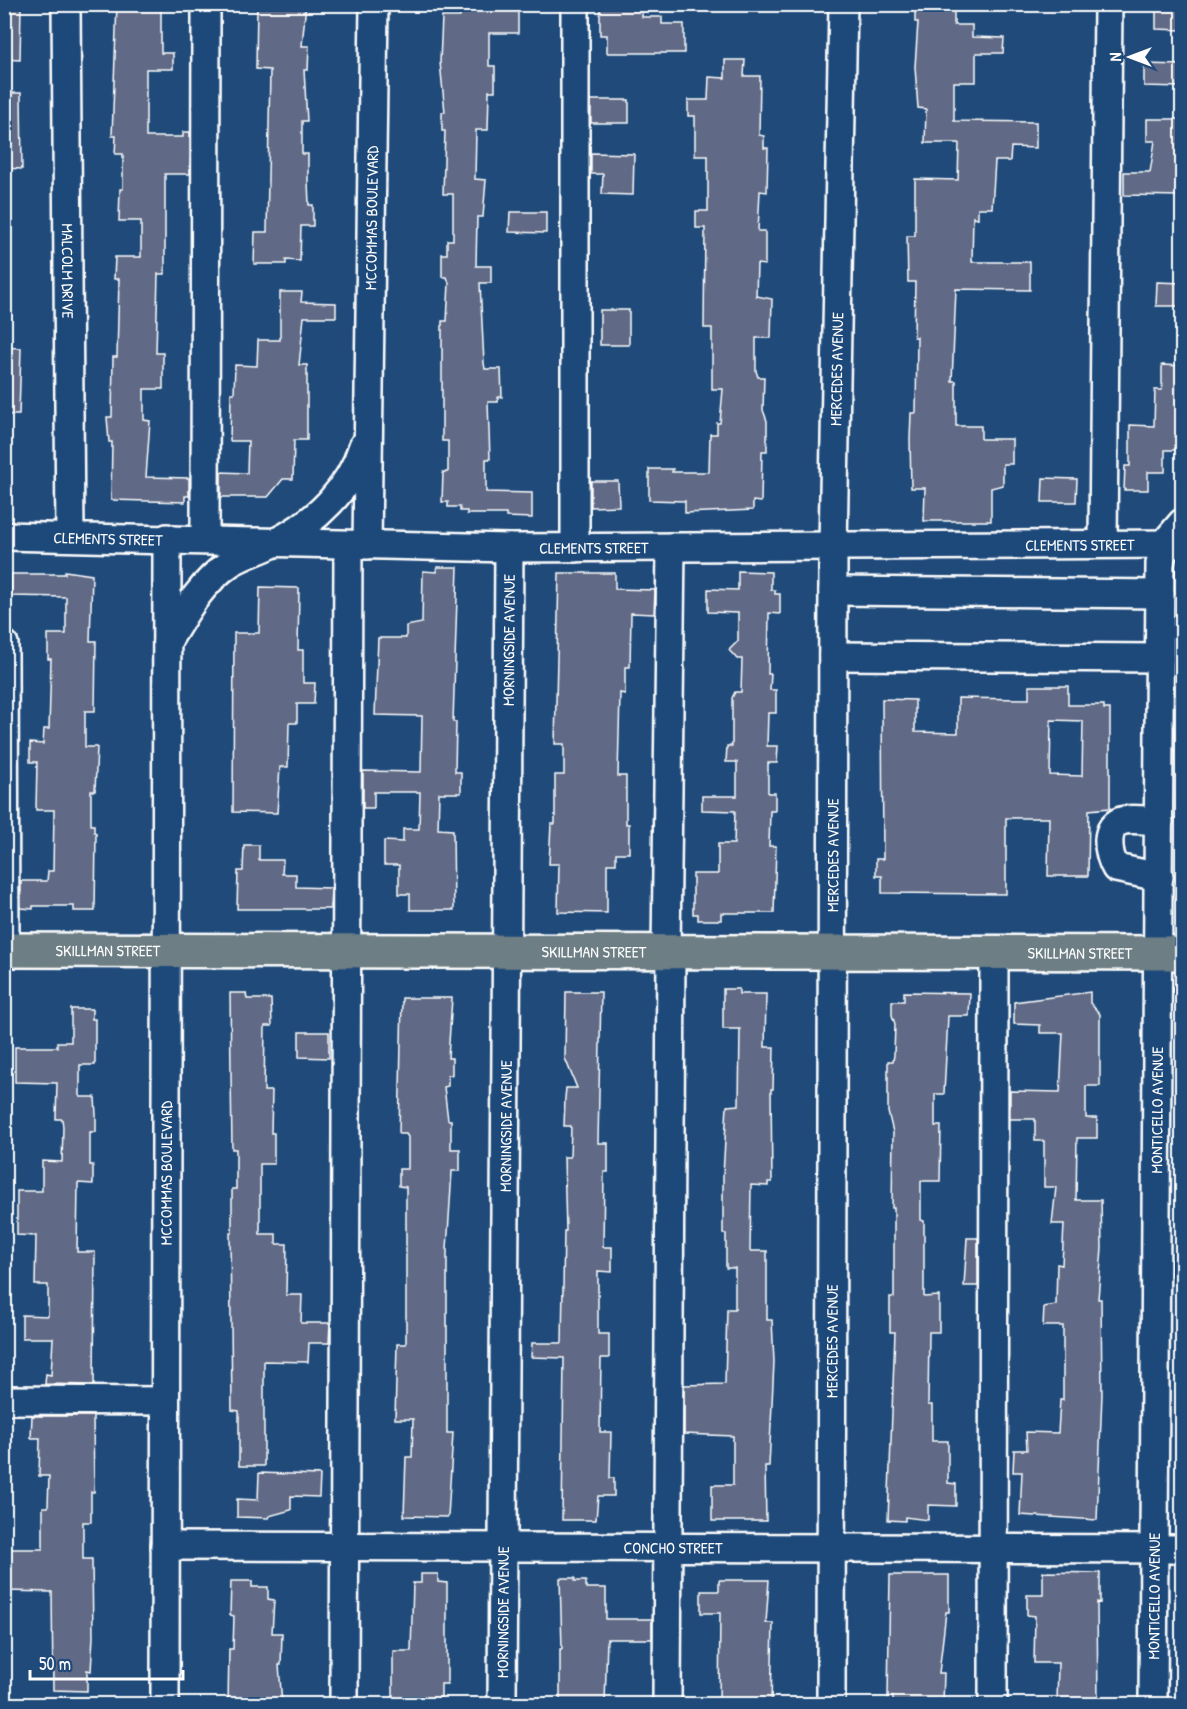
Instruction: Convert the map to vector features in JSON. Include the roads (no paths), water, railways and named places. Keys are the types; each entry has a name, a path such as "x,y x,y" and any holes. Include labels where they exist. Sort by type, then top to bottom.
{"main road":[{"name":"SKILLMAN STREET","path":"5,950 1171,953"}],"street":[{"name":"MALCOLM DRIVE","path":"66,4 70,537"},
{"path":"205,539 206,4"},
{"name":"MCCOMMAS BOULEVARD","path":"344,1704 347,952 357,545 368,430 374,4"},
{"path":"574,548 575,4"},
{"name":"MERCEDES AVENUE","path":"831,1704 833,547 843,4"},
{"path":"1102,543 1108,4"},
{"name":"MCCOMMAS BOULEVARD","path":"167,642 189,604 208,581 230,563 278,541 314,517 341,492 356,468 368,430"},
{"path":"1173,544 1182,523"},
{"name":"CLEMENTS STREET","path":"4,536 167,538 509,548 1173,544"},
{"name":"MCCOMMAS BOULEVARD","path":"165,1704 167,538"},
{"name":"MONTICELLO AVENUE","path":"1153,1704 1154,1549 1171,953 1159,877 1159,821 1171,689 1160,658 1160,594 1173,544"},
{"path":"667,1704 671,547"},
{"name":"MORNINGSIDE AVENUE","path":"502,1704 509,952 509,548"},
{"path":"833,591 1160,594"},
{"path":"4,644 5,950"},
{"path":"833,656 1160,658"},
{"path":"1159,821 1124,820 1114,827 1108,841 1109,857 1116,868 1159,877"},
{"path":"993,1704 994,952"},
{"path":"4,1400 165,1401"},
{"name":"CONCHO STREET","path":"165,1546 345,1549 503,1547 1182,1549"}]}
